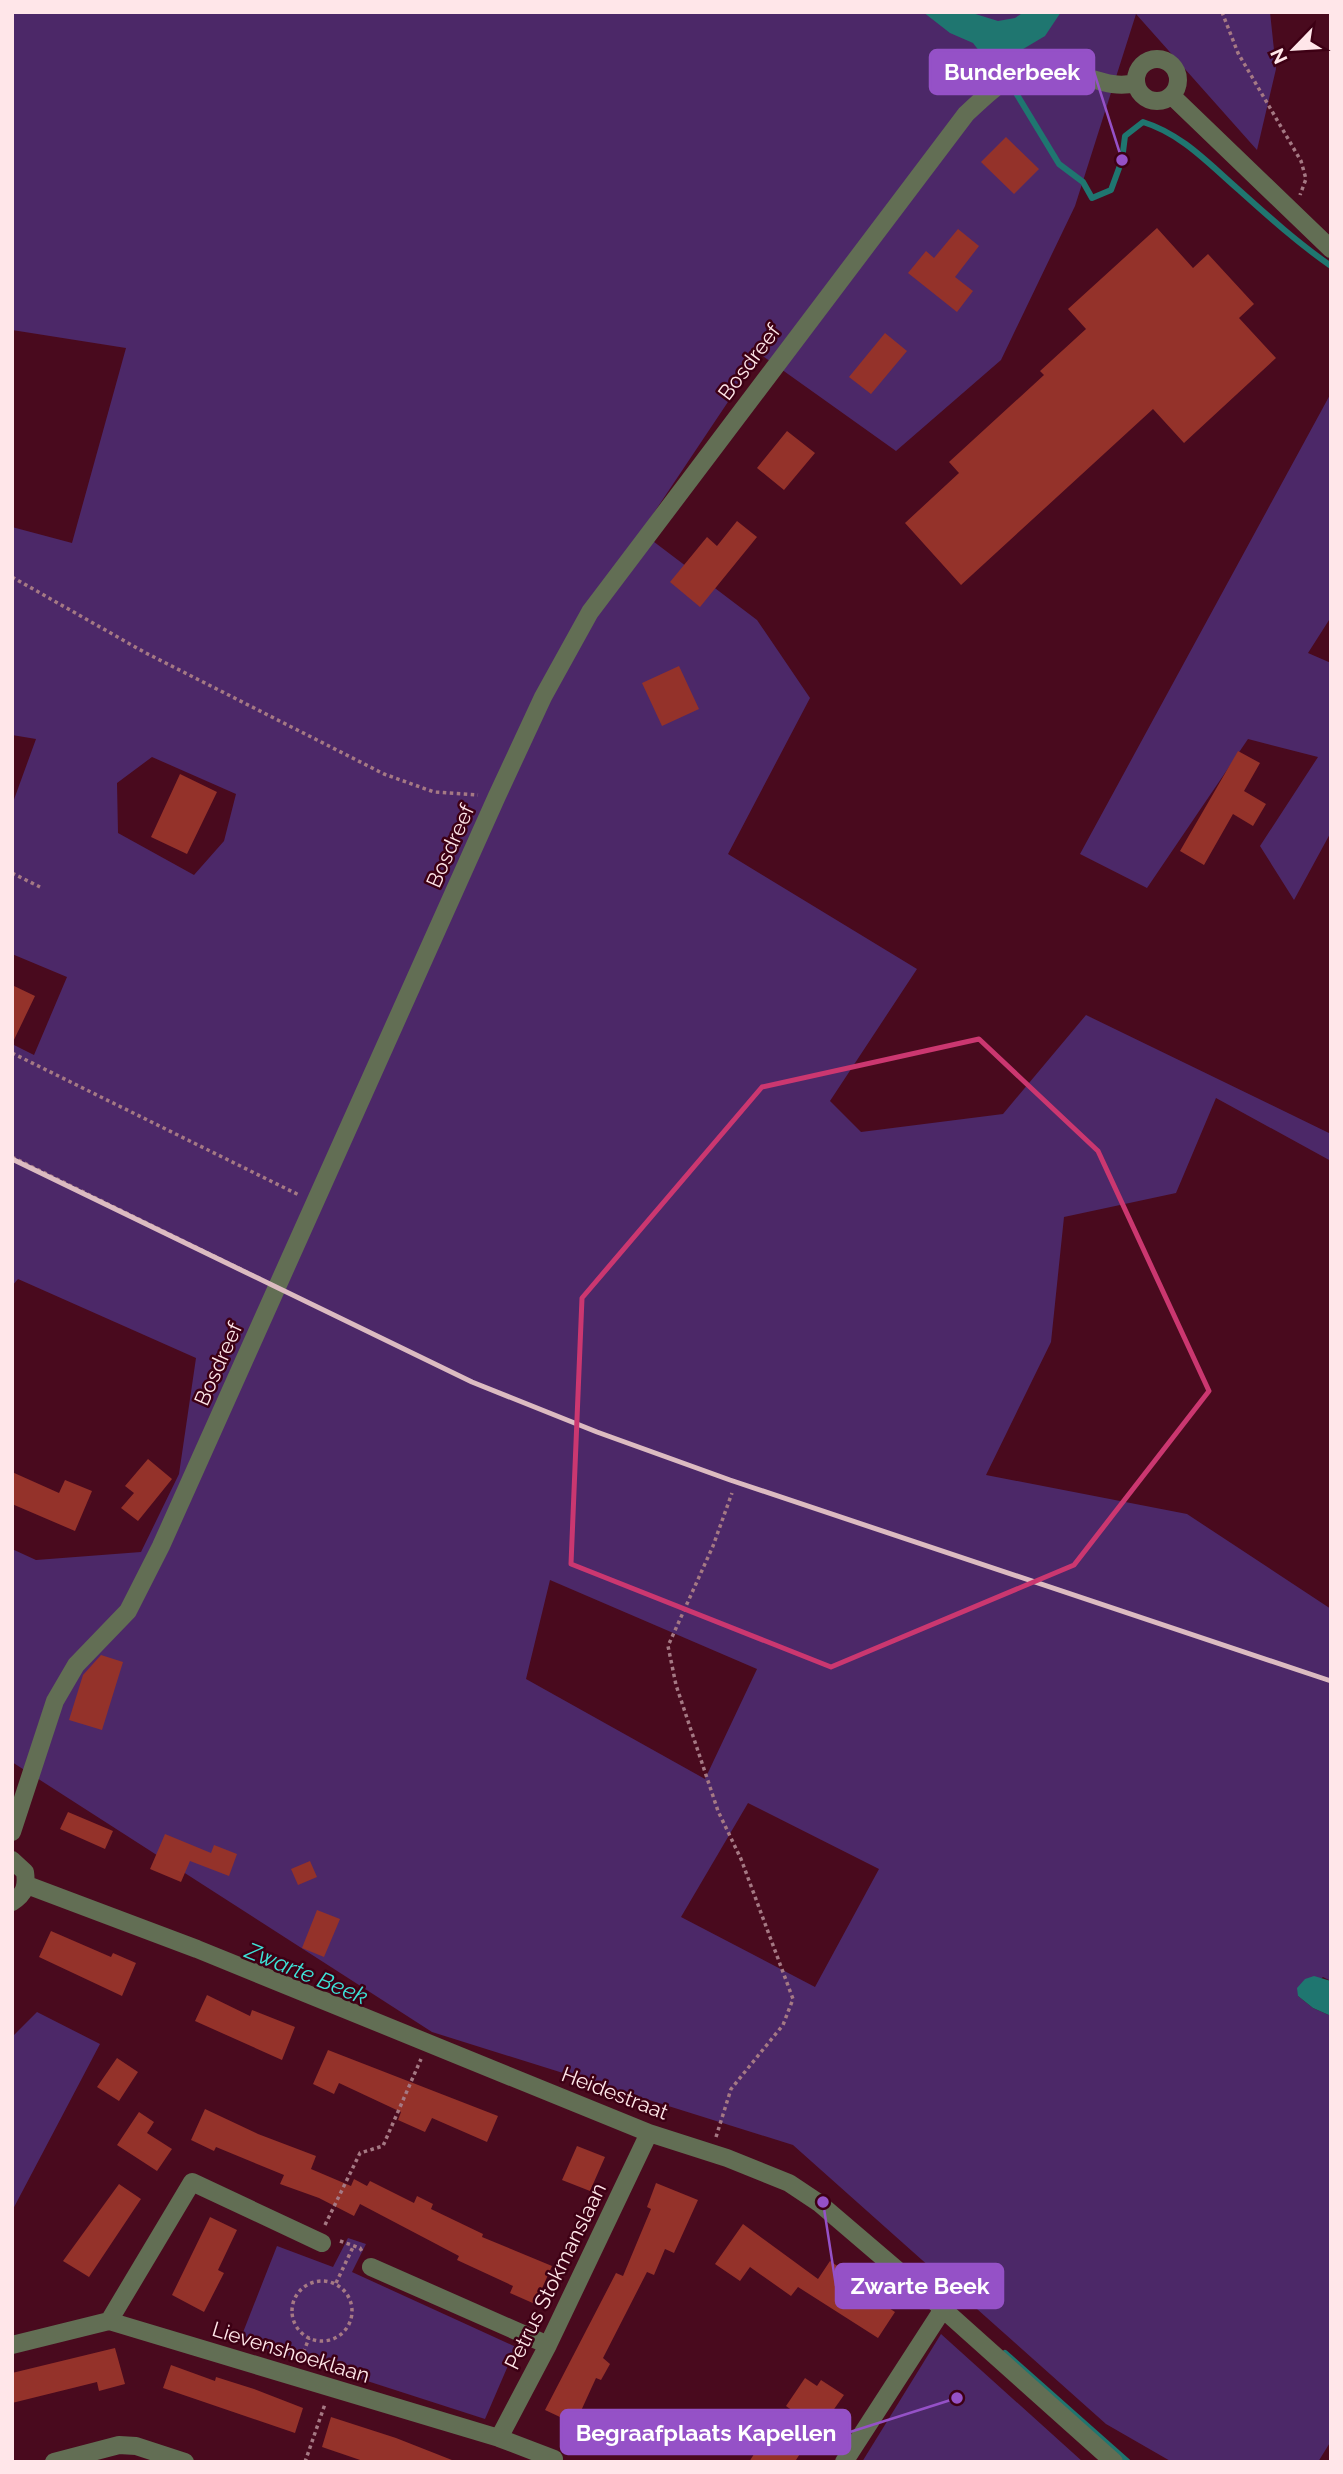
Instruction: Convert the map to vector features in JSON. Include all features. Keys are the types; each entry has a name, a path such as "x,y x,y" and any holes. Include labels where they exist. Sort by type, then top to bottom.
{"street":[{"path":"1149,60 1167,61 1178,75 1178,85 1172,96 1160,102 1144,97 1135,83 1141,66 1149,60"},
{"name":"Bosdreef","path":"12,1832 55,1701 76,1664 116,1625 138,1592 497,796 544,697 603,594 966,114 1013,74 1040,67 1103,83 1125,86 1135,83"},
{"path":"1172,96 1331,249"},
{"path":"12,1860 25,1872 27,1885 22,1894 12,1902"},
{"name":"Heidestraat","path":"27,1885 197,1950 649,2133 789,2183 819,2203 943,2309 1114,2462"},
{"name":"Petrus Stokmanslaan","path":"499,2438 548,2345 649,2133"},
{"path":"12,2346 109,2321 192,2182 322,2243"},
{"path":"371,2267 548,2345"},
{"path":"844,2462 943,2309"},
{"name":"Lievenshoeklaan","path":"109,2321 499,2438 554,2459"},
{"path":"54,2462 119,2445 136,2445 185,2462"}],"path":[{"path":"1222,12 1238,54 1301,161 1306,179 1303,189"},
{"path":"12,577 144,652 384,774 434,792 497,796"},
{"path":"12,873 40,887"},
{"path":"12,1053 314,1202"},
{"path":"12,1157 277,1287"},
{"path":"711,2153 731,2089 783,2025 793,1999 741,1860 718,1811 676,1685 668,1646 713,1546 732,1493"},
{"path":"371,2267 360,2248 354,2245 344,2241 322,2243 325,2222 360,2153 383,2146 427,2044"},
{"path":"336,2283 354,2245"},
{"path":"320,2280 336,2283 348,2294 353,2309 350,2324 339,2336 324,2342 309,2338 297,2328 292,2313 295,2297 305,2285 320,2280"},
{"path":"294,2377 309,2338"},
{"path":"305,2462 331,2388"}],"highlighted area":[{"path":"979,1039 1098,1151 1209,1391 1074,1565 831,1667 571,1564 582,1298 762,1087"}],"shaded area":[{"path":"12,12 1270,12 1276,69 1257,150 1136,14 1075,206 1001,360 896,451 760,354 641,532 757,620 810,698 728,854 917,969 830,1101 861,1132 1003,1114 1086,1015 1331,1134 1331,1161 1216,1098 1176,1193 1064,1217 1051,1342 986,1475 1187,1514 1331,1609 1331,1981 1323,1977 1298,1996 1313,2008 1331,2016 1331,2441 1318,2462 1172,2462 1106,2424 793,2145 432,2032 12,1762 12,1549 36,1560 141,1552 179,1474 196,1358 18,1279 12,1286 12,1044 34,1055 67,977 12,954 12,805 36,739 12,735 12,527 72,543 126,348 12,330","holes":["152,757 236,794 224,841 194,875 118,833 117,783","550,1580 757,1669 705,1779 526,1679","748,1803 879,1869 815,1987 681,1917"]},
{"path":"1331,393 1331,617 1308,653 1331,663 1331,832 1294,900 1260,846 1318,757 1248,739 1147,888 1080,854"},
{"path":"37,2012 100,2044 12,2211 12,2037"},
{"path":"348,2238 366,2244 352,2272 516,2347 485,2419 240,2340 277,2246 333,2267"},
{"path":"941,2334 1083,2462 862,2462"}],"water":[{"path":"923,12 969,12 998,21 1015,18 1024,12 1061,12 1045,36 998,64 980,52 973,43 950,33"},
{"path":"1314,1976 1331,1981 1331,2016 1313,2008 1298,1996 1297,1988 1305,1979"}],"building":[{"path":"1006,137 1039,169 1014,194 981,162"},
{"path":"1157,228 1193,268 1208,254 1254,304 1239,318 1276,358 1184,443 1153,409 961,585 905,523 959,473 949,462 1044,375 1040,371 1086,329 1068,309"},
{"path":"958,229 979,246 955,277 973,291 957,312 908,273 926,251 934,258"},
{"path":"885,333 907,351 871,394 849,377"},
{"path":"787,431 815,453 784,490 757,468"},
{"path":"737,521 757,537 700,607 670,582 707,537 717,546"},
{"path":"679,666 699,709 662,726 642,683"},
{"path":"1238,751 1260,763 1244,791 1266,804 1253,826 1233,814 1204,865 1180,851"},
{"path":"180,774 217,792 187,854 151,837"},
{"path":"12,985 35,996 12,1044"},
{"path":"148,1459 172,1479 138,1521 121,1508 134,1493 125,1486"},
{"path":"12,1472 59,1493 65,1480 92,1491 75,1531 12,1504"},
{"path":"101,1655 123,1662 102,1730 69,1720 83,1675"},
{"path":"68,1812 113,1831 105,1849 60,1829"},
{"path":"165,1834 211,1853 214,1845 237,1854 229,1876 190,1861 181,1882 150,1869"},
{"path":"310,1861 317,1877 298,1885 291,1869"},
{"path":"317,1910 340,1919 324,1957 302,1948"},
{"path":"51,1931 111,1957 113,1953 136,1963 122,1996 39,1957"},
{"path":"207,1995 250,2016 252,2010 295,2027 282,2060 195,2021"},
{"path":"328,2050 498,2116 487,2142 432,2118 425,2132 398,2120 401,2112 339,2083 334,2094 313,2084"},
{"path":"117,2058 138,2072 119,2101 97,2087"},
{"path":"205,2109 258,2134 316,2156 311,2169 351,2186 354,2179 367,2186 370,2181 414,2203 417,2196 433,2204 431,2209 483,2234 482,2237 552,2266 535,2304 510,2293 513,2286 457,2260 459,2256 360,2204 354,2216 319,2198 280,2184 284,2175 216,2147 214,2151 191,2140"},
{"path":"139,2112 154,2122 147,2133 172,2149 157,2171 117,2145"},
{"path":"577,2146 605,2157 590,2191 562,2180"},
{"path":"656,2183 698,2200 674,2253 665,2249 654,2275 647,2272 603,2358 610,2364 601,2380 596,2378 575,2424 545,2410 616,2273 623,2276 651,2209 647,2207"},
{"path":"119,2184 141,2199 89,2277 63,2261"},
{"path":"210,2217 237,2230 218,2270 224,2273 204,2312 172,2295"},
{"path":"743,2224 818,2279 830,2261 858,2280 854,2285 895,2312 878,2338 798,2287 791,2296 750,2267 740,2281 715,2264"},
{"path":"115,2348 125,2384 99,2391 97,2382 12,2403 12,2373"},
{"path":"171,2365 215,2381 216,2377 254,2389 303,2408 295,2433 163,2388"},
{"path":"805,2378 817,2386 821,2380 844,2395 820,2429 817,2427 796,2460 798,2462 749,2462 763,2440 771,2445 793,2411 786,2406"},
{"path":"331,2417 457,2462 366,2462 322,2447"}],"waterway":[{"path":"998,64 1001,69"},
{"path":"1013,88 1059,164 1083,182 1092,198 1111,190 1122,160 1125,136 1143,122 1183,142 1284,230 1331,266"},
{"name":"Zwarte Beek","path":"908,2268 945,2299"},
{"name":"Zwarte Beek","path":"1005,2353 1128,2462"}],"railway":[{"path":"12,1159 472,1382 597,1432 730,1480 1331,1681"}],"place":[{"name":"Bunderbeek","path":"1122,160"},
{"name":"Zwarte Beek","path":"823,2202"},
{"name":"Begraafplaats Kapellen","path":"957,2398"}]}
